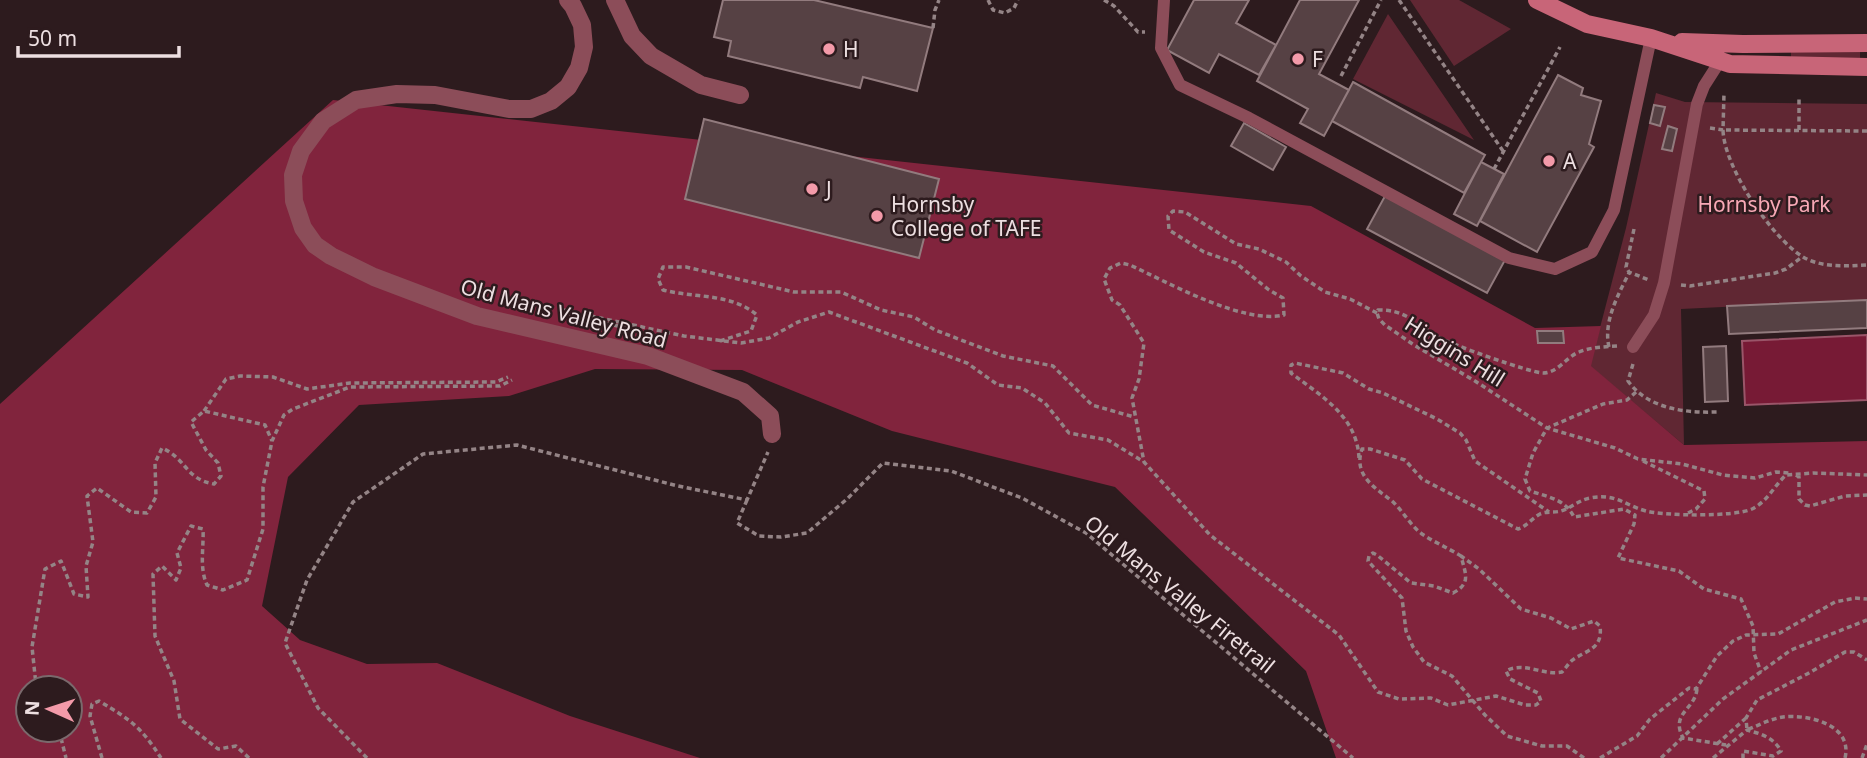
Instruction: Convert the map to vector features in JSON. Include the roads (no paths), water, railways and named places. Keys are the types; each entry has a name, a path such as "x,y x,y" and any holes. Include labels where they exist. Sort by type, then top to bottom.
{"main road":[{"path":"1537,0 1587,24 1654,39 1720,61 1747,66 1867,67"},
{"path":"1654,39 1744,44 1867,43"}],"street":[{"name":"Old Mans Valley Road","path":"568,0 582,25 584,47 579,68 568,87 551,101 531,109 509,109 435,95 397,94 356,100 323,121 301,151 293,175 293,201 303,228 315,245 331,256 425,297 477,316 648,356 743,392 770,416 772,433"},
{"path":"615,0 632,36 650,56 701,85 740,95"}],"lane":[{"path":"1164,0 1161,48 1180,85 1249,118 1509,258 1555,269 1592,252 1614,210 1654,39"},
{"path":"1633,346 1654,316 1664,283 1697,104 1704,86 1720,61"}],"place":[{"name":"H","path":"829,49"},
{"name":"F","path":"1298,59"},
{"name":"A","path":"1549,161"},
{"name":"J","path":"812,189"},
{"name":"Hornsby College of TAFE","path":"877,216"}],"park label":[{"name":"Hornsby Park","path":"1764,204"}]}
